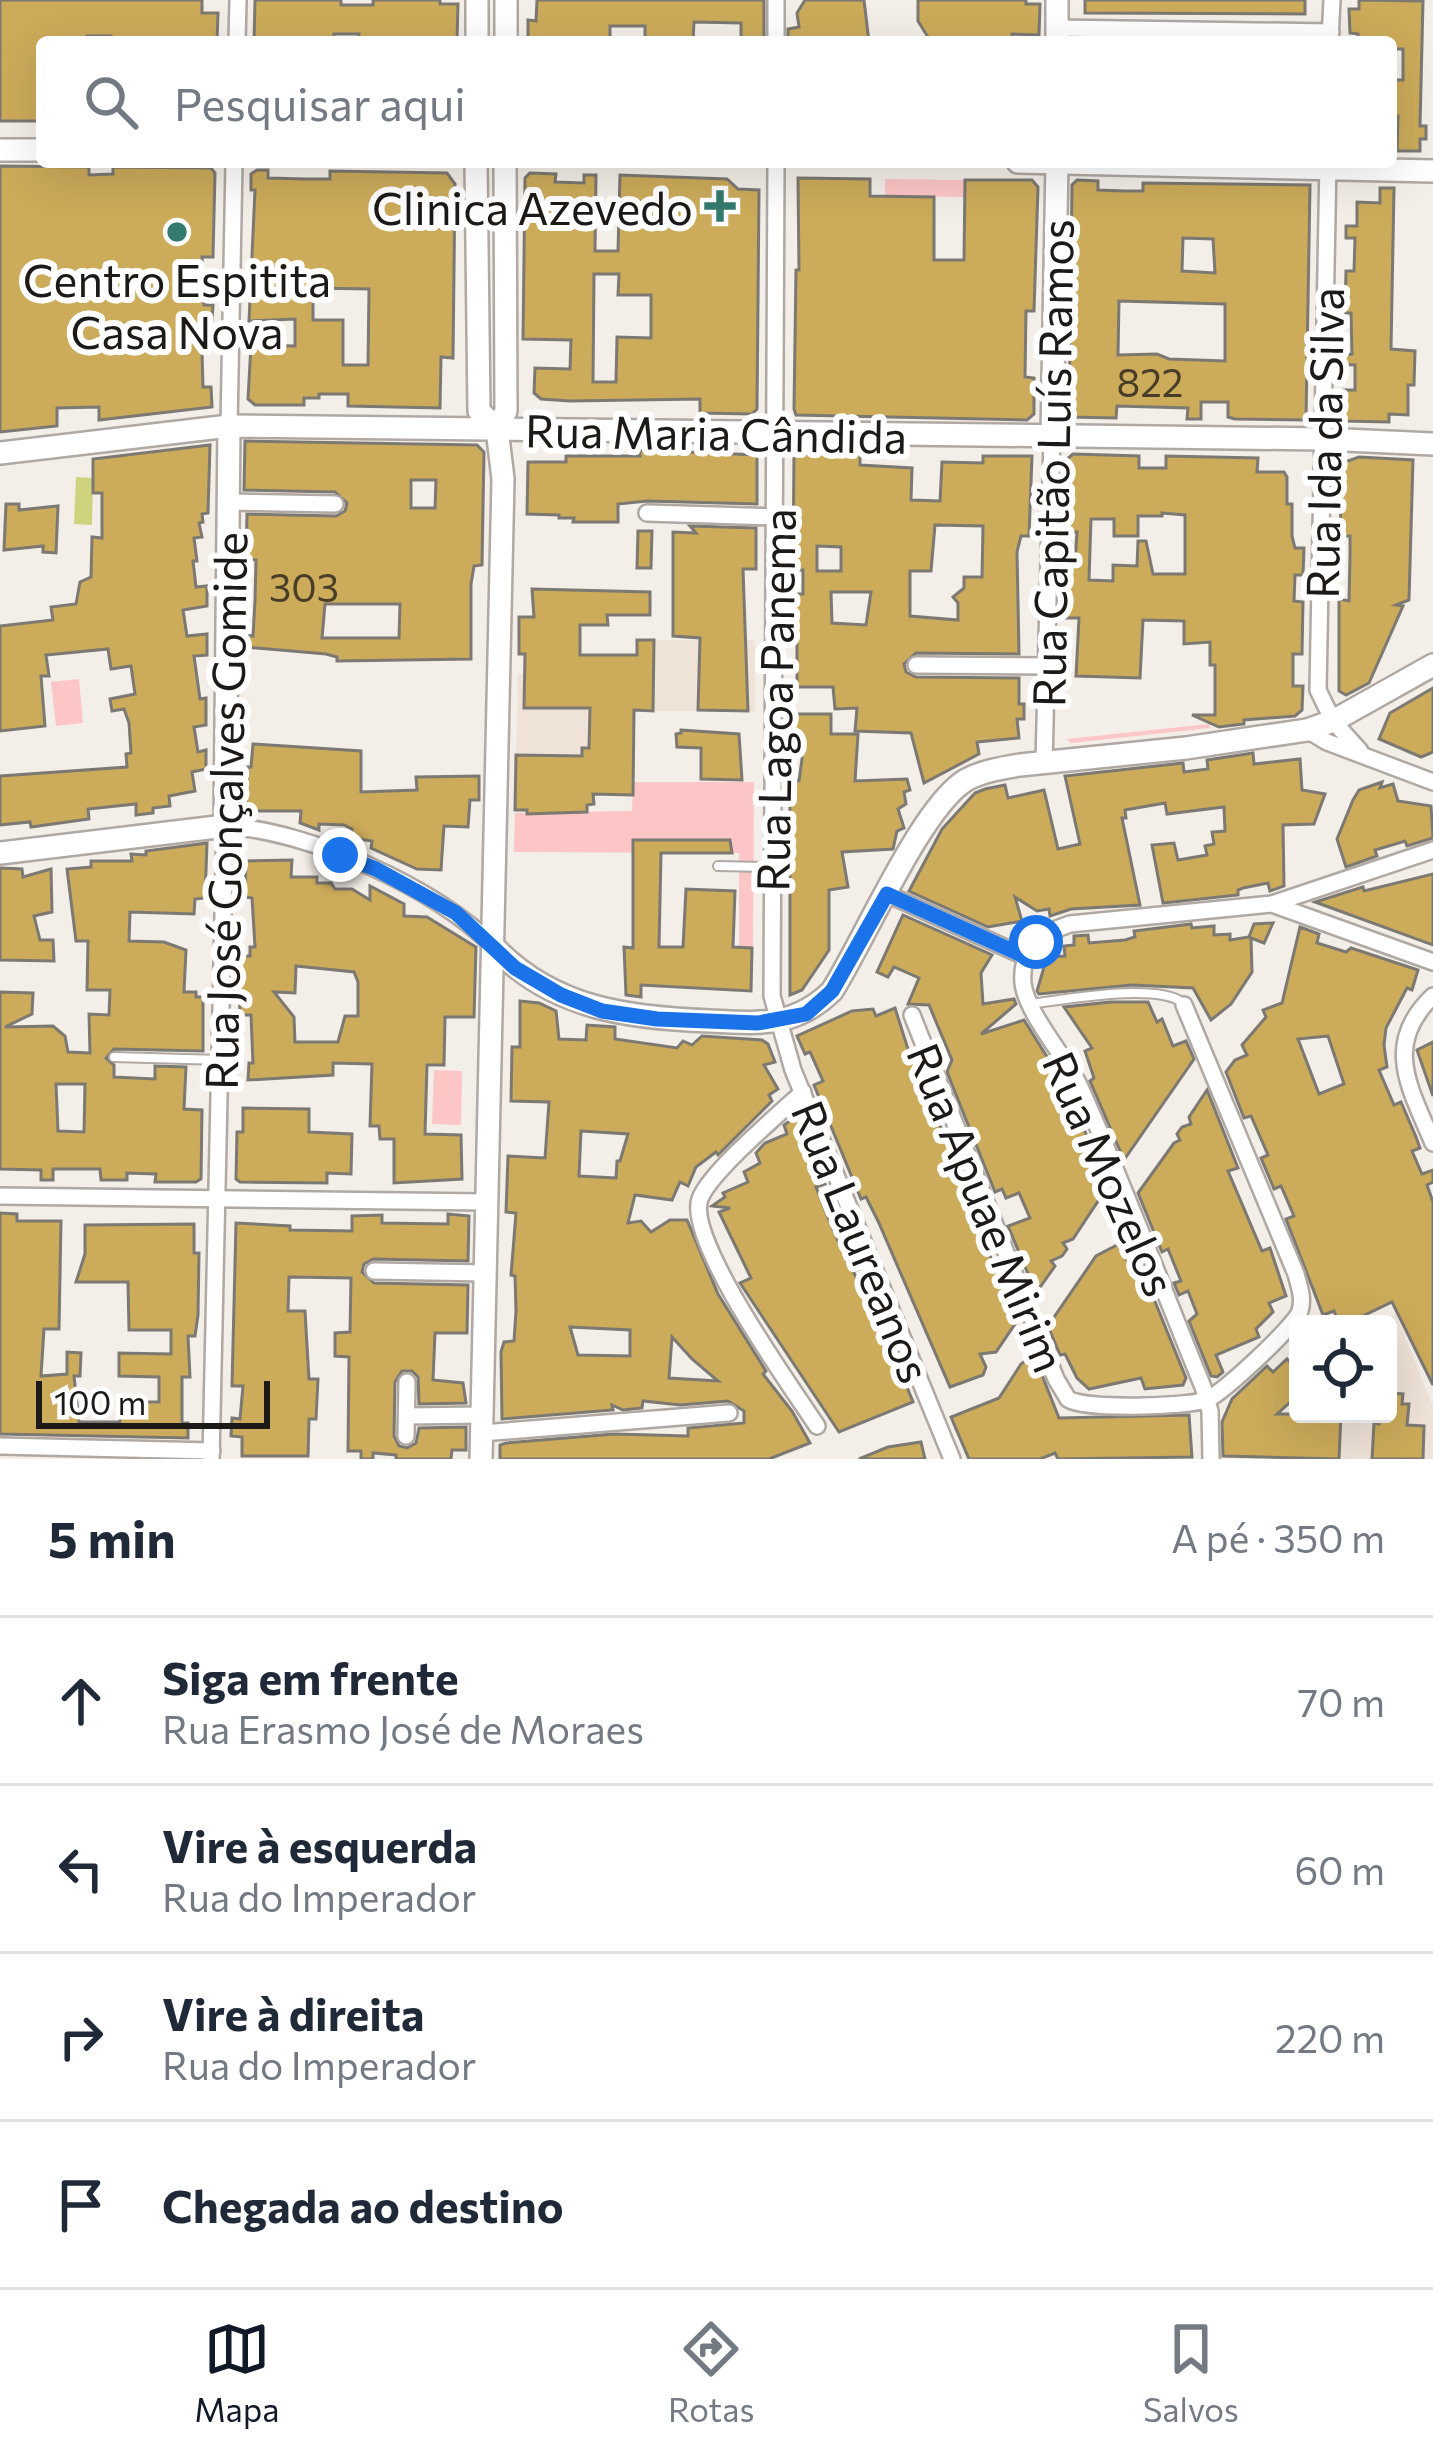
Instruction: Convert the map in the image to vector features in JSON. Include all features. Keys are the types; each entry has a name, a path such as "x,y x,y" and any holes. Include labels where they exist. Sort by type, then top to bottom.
{"main road":[{"path":"477,0 477,36"},
{"path":"506,0 506,36"},
{"path":"1057,0 1057,35"},
{"path":"0,150 36,150"},
{"path":"476,168 478,411 497,429"},
{"path":"482,1459 502,479 497,429 506,404 505,168"},
{"name":"Rua Capitão Luís Ramos","path":"1052,435 1058,168"},
{"path":"1370,168 1433,171"},
{"name":"Rua Maria Cândida","path":"0,453 229,426 1433,444"},
{"name":"Rua José Gonçalves Gomide","path":"225,826 229,426"},
{"path":"494,947 529,977 602,1011 657,1019 778,1021 806,1014 832,991 930,818 964,782 996,769 1307,730 1333,721 1433,665"},
{"path":"0,853 225,826"}],"street":[{"path":"237,36 238,0"},
{"path":"776,0 776,36"},
{"path":"1330,36 1332,0"},
{"path":"1057,35 1194,36"},
{"name":"Rua José Gonçalves Gomide","path":"229,426 234,168"},
{"name":"Rua Lagoa Panema","path":"776,168 778,432 770,978 778,1021"},
{"name":"Rua Ida da Silva","path":"1328,168 1318,691 1333,721"},
{"name":"Rua Capitão Luís Ramos","path":"1044,763 1052,435"},
{"path":"228,502 335,503"},
{"path":"647,513 776,517"},
{"path":"916,665 1047,666"},
{"path":"1333,721 1360,752"},
{"path":"1307,730 1433,782"},
{"path":"225,826 285,837 376,869 456,913 494,947"},
{"name":"Rua José Gonçalves Gomide","path":"212,1455 225,826"},
{"path":"887,894 1026,957 1050,931 1070,924 1271,904 1433,850"},
{"path":"1271,904 1433,962"},
{"name":"Rua Mozelos","path":"1026,957 1023,979 1029,1004 1079,1085 1208,1400 1211,1459"},
{"path":"1433,996 1408,1027 1402,1049 1406,1073 1433,1143"},
{"path":"1184,1005 1302,1298 1300,1315 1288,1331 1208,1400"},
{"name":"Rua Apuae Mirim","path":"912,1015 1067,1399 1095,1408 1208,1400"},
{"name":"Rua Laureanos","path":"778,1021 802,1092 952,1459"},
{"path":"802,1092 706,1188 698,1214 729,1288 817,1426"},
{"path":"0,1196 486,1202"},
{"path":"374,1271 485,1273"},
{"path":"406,1436 407,1382"},
{"path":"406,1416 482,1424 729,1413"},
{"path":"0,1446 212,1455"}],"lane":[{"path":"718,866 771,867"},
{"path":"1029,1004 1151,994 1174,996 1184,1005"},
{"path":"114,1057 221,1060"}],"shaded area":[{"path":"885,179 965,180 965,197 885,196"},
{"path":"76,477 93,478 92,525 74,524"},
{"path":"637,640 755,640 755,711 634,711 633,754 516,755 518,674 638,678"},
{"path":"79,679 83,723 56,726 51,682"},
{"path":"1209,724 1210,728 1071,743 1067,739"},
{"path":"633,782 754,782 753,948 739,947 739,853 514,852 515,813 632,811"},
{"path":"434,1070 462,1071 461,1125 432,1124"},
{"path":"1397,1317 1433,1407 1433,1459 1294,1459 1296,1423 1397,1423"}],"building":[{"path":"0,0 202,0 202,13 218,13 217,36 36,36 36,121 0,121"},
{"path":"255,0 341,0 341,5 373,5 373,0 440,0 440,4 458,4 457,36 254,36"},
{"path":"537,0 764,0 764,36 741,36 741,23 694,22 693,36 645,36 645,26 610,26 610,36 528,36 528,20 536,21"},
{"path":"805,0 864,0 868,36 788,36 788,29 799,27 797,13"},
{"path":"918,0 1040,4 1039,35 927,36 918,21"},
{"path":"1085,0 1305,0 1305,14 1085,13"},
{"path":"1359,0 1423,1 1420,126 1426,126 1426,139 1420,139 1420,151 1397,151 1397,80 1403,80 1403,49 1397,49 1397,36 1350,33 1349,9 1359,9"},
{"path":"0,166 89,168 89,175 113,174 113,168 211,168 215,173 213,257 202,257 204,305 213,305 212,320 202,320 202,352 203,387 211,387 212,407 99,420 99,407 57,408 57,426 0,432"},
{"path":"268,170 268,178 330,179 330,171 447,173 455,184 453,358 441,357 440,408 348,406 348,394 319,394 319,398 304,398 304,405 255,405 248,399 251,345 295,346 295,319 249,321 255,190 251,190 251,174","holes":["313,288 369,289 368,365 343,365 343,320 313,320"]},
{"path":"530,173 556,174 555,182 584,183 584,175 596,175 595,251 618,251 620,175 727,179 738,189 759,190 757,409 752,414 700,413 700,399 570,401 541,399 534,393 535,368 570,369 571,340 523,339 525,178","holes":["594,274 619,274 618,295 651,295 651,338 617,337 616,382 593,382"]},
{"path":"798,178 870,179 870,196 934,197 934,260 964,260 965,180 1032,180 1038,187 1034,311 1026,311 1025,377 1034,378 1034,414 1027,420 796,415"},
{"path":"1077,180 1098,181 1098,190 1143,191 1143,183 1310,185 1306,420 1235,419 1228,417 1228,402 1201,402 1201,419 1187,419 1188,408 1117,406 1116,418 1069,417 1072,185","holes":["1183,238 1213,239 1215,273 1182,271","1119,301 1225,304 1225,361 1118,355"]},
{"path":"1380,188 1394,188 1391,349 1415,351 1414,385 1408,385 1408,415 1389,414 1389,422 1343,421 1344,390 1355,390 1355,365 1336,364 1336,357 1352,354 1351,313 1345,313 1346,271 1354,271 1355,238 1346,238 1346,226 1357,226 1357,202 1380,203"},
{"path":"245,441 477,445 484,452 482,565 474,566 471,584 471,659 337,661 326,654 244,647 244,635 253,636 256,560 246,559 247,514 336,516 345,511 347,503 335,492 244,490","holes":["411,480 436,480 435,508 411,508","325,604 400,604 399,638 322,638"]},
{"path":"210,445 208,513 202,514 199,523 202,537 194,538 197,561 193,561 196,587 207,586 207,606 183,610 187,636 207,634 207,655 194,656 200,699 206,698 206,725 194,727 198,752 206,750 206,769 192,772 195,791 169,796 170,806 153,808 153,813 136,815 136,804 88,809 89,819 31,827 30,822 0,825 0,776 127,767 129,723 124,709 112,711 110,699 135,694 131,666 111,669 108,649 46,655 49,676 41,676 45,726 0,731 0,626 53,620 51,607 76,604 80,582 91,577 92,537 102,538 102,493 93,493 93,459"},
{"path":"640,450 757,455 757,504 618,504 618,522 573,522 574,518 559,515 527,514 528,462 566,462 566,456 640,456"},
{"path":"794,452 860,454 860,465 912,468 911,500 940,501 942,462 983,463 983,456 1032,456 1029,536 1021,536 1017,552 1019,654 916,653 904,664 906,672 916,677 1019,678 1024,719 1017,719 1019,738 977,742 979,754 924,783 911,733 855,731 857,708 835,709 833,687 797,687 792,617 794,594 803,594 803,570 793,570","holes":["935,525 983,526 982,577 964,577 964,588 953,597 958,603 958,620 910,616 910,571 931,571","817,546 841,547 841,571 817,571","831,592 871,592 866,625 832,623"]},
{"path":"1073,454 1139,456 1139,468 1166,468 1166,456 1258,458 1257,472 1284,472 1295,548 1304,548 1303,575 1295,575 1294,601 1303,602 1302,654 1293,654 1293,686 1303,686 1302,710 1295,716 1219,727 1192,715 1215,715 1215,665 1210,665 1210,642 1184,644 1184,621 1143,620 1140,678 1076,676 1079,618 1063,618 1067,562 1075,563 1077,532 1067,532 1067,459","holes":["1185,515 1185,574 1153,574 1146,541 1138,541 1137,566 1113,565 1113,581 1089,580 1091,519 1114,519 1114,536 1138,536 1138,516"]},
{"path":"1359,457 1413,460 1409,600 1396,605 1403,606 1369,683 1346,695 1339,691 1339,599 1349,601 1350,556 1350,536 1340,536 1342,463"},
{"path":"6,504 19,504 19,510 58,506 56,553 43,552 43,546 4,550"},
{"path":"690,526 756,528 756,569 743,569 748,711 698,710 700,638 673,636 673,532 696,533"},
{"path":"638,531 652,531 651,568 637,568"},
{"path":"532,589 650,592 650,615 607,615 608,625 580,625 580,655 637,655 637,640 654,640 653,711 634,710 633,795 593,794 594,804 587,805 587,812 527,814 527,810 515,810 516,755 582,756 582,748 589,748 590,708 524,708 525,654 519,654 519,617 534,617"},
{"path":"1433,688 1433,752 1421,757 1379,739 1390,713"},
{"path":"791,714 831,714 831,734 858,734 855,781 907,779 910,790 904,792 906,804 898,809 904,828 897,831 893,849 842,852 848,887 829,890 829,950 802,990 790,995 790,781 799,781 802,759 802,734 792,734"},
{"path":"681,730 739,734 742,780 701,779 701,748 677,747 676,734"},
{"path":"253,744 361,751 361,792 417,790 416,777 479,776 479,800 470,800 468,827 444,826 441,870 417,869 371,848 372,841 351,838 352,829 344,825 319,824 319,830 300,823 301,811 246,811"},
{"path":"1253,753 1254,764 1300,759 1302,790 1325,794 1314,824 1283,825 1284,886 1270,891 1268,883 1238,890 1238,895 1163,903 1152,845 1174,843 1178,860 1207,855 1205,846 1214,844 1212,832 1225,831 1224,807 1167,814 1165,803 1125,810 1126,818 1122,818 1140,905 1071,909 1050,916 1049,909 1037,911 1015,897 1022,921 988,927 909,891 942,829 975,793 1005,785 1008,798 1044,790 1058,849 1080,844 1065,776 1183,763 1184,772 1208,769 1207,760"},
{"path":"1382,782 1380,788 1393,784 1398,801 1431,806 1433,838 1375,850 1377,856 1346,867 1337,839 1353,800 1359,790"},
{"path":"633,840 730,840 732,853 661,853 659,947 683,947 686,889 735,891 733,947 752,948 751,991 641,985 641,997 626,995 624,947 633,948"},
{"path":"207,843 205,898 195,899 194,914 130,912 129,941 164,942 186,950 184,992 203,997 203,1051 114,1049 106,1058 114,1065 114,1077 155,1079 155,1066 186,1067 184,1109 202,1110 201,1179 155,1182 156,1174 127,1173 127,1180 101,1180 100,1169 53,1169 53,1180 41,1180 41,1170 0,1169 0,992 33,993 32,1014 5,1027 53,1026 65,1036 68,1052 90,1053 89,1014 109,1015 110,990 87,990 88,941 76,941 67,869 91,867 91,861 132,861 131,854 146,855 146,851","holes":["56,1084 85,1084 84,1132 58,1131"]},
{"path":"292,860 291,877 317,877 317,883 352,889 370,900 370,886 404,904 404,916 427,917 476,947 474,1017 445,1017 444,1065 427,1065 425,1134 461,1135 462,1179 394,1183 394,1139 380,1139 379,1126 370,1126 372,1064 333,1063 333,1075 248,1080 249,1063 253,1063 251,1015 240,1015 239,982 241,956 250,956 250,947 255,947 252,898 245,897 246,861","holes":["296,966 354,972 358,1016 345,1016 338,1042 295,1042 294,1017 274,992 295,993"]},
{"path":"0,868 22,869 23,877 51,869 52,912 34,916 40,940 53,940 54,961 0,960"},
{"path":"1433,874 1433,945 1315,902 1363,887 1364,891"},
{"path":"903,915 992,955 981,973 983,1004 1014,999 1016,1004 981,1034 1024,1020 1069,1092 1101,1171 1093,1175 1102,1195 1073,1239 1063,1243 1067,1249 1051,1261 1055,1266 1036,1293 1008,1226 1030,1218 1019,1193 1006,1198 1002,1189 995,1192 947,1072 952,1060 929,1005 908,1004 919,978 894,967 888,977 877,972"},
{"path":"1273,923 1264,943 1251,938 1252,972 1231,1004 1211,1020 1193,988 1132,985 1037,991 1047,957 1065,956 1064,946 1074,945 1074,936 1088,935 1089,943 1125,940 1135,937 1134,931 1191,924 1192,928 1214,926 1214,935 1230,934 1230,940 1249,937 1254,924"},
{"path":"1300,927 1319,934 1317,943 1346,952 1351,948 1418,970 1412,990 1407,988 1386,1028 1387,1067 1379,1070 1394,1105 1401,1102 1416,1137 1420,1148 1412,1151 1422,1174 1433,1170 1433,1182 1427,1185 1433,1202 1433,1385 1392,1302 1365,1315 1336,1315 1334,1311 1323,1315 1286,1219 1294,1216 1281,1186 1274,1189 1261,1158 1268,1155 1251,1116 1244,1118 1226,1072 1235,1060 1247,1055 1242,1045 1266,1017 1263,1010 1282,1003","holes":["1328,1036 1344,1084 1319,1094 1298,1039"]},
{"path":"520,1001 556,1011 559,1039 586,1040 587,1025 615,1027 615,1039 677,1048 683,1041 692,1045 702,1036 768,1044 775,1062 764,1065 778,1089 769,1095 772,1101 718,1155 696,1167 688,1186 680,1182 672,1200 635,1195 628,1223 641,1221 651,1232 670,1220 687,1220 718,1294 766,1371 763,1374 810,1443 769,1459 500,1459 500,1445 506,1443 614,1434 688,1436 688,1428 744,1423 744,1411 728,1401 680,1405 643,1401 642,1408 623,1410 612,1405 613,1410 502,1419 501,1352 504,1342 514,1341 516,1311 515,1276 511,1275 516,1213 506,1212 508,1156 545,1158 549,1102 511,1101 512,1047 520,1047","holes":["581,1131 628,1134 616,1178 579,1176","570,1327 630,1330 630,1356 578,1355","672,1337 718,1381 669,1378"]},
{"path":"1148,1002 1157,1022 1162,1019 1173,1046 1186,1041 1194,1059 1124,1160 1090,1081 1094,1078 1085,1051 1092,1048 1064,1007"},
{"path":"895,1008 1004,1293 1008,1291 1019,1318 996,1352 980,1354 986,1367 983,1375 950,1387 878,1221 866,1197 861,1199 814,1085 823,1081 797,1036 852,1011 873,1009 876,1016"},
{"path":"1433,1042 1433,1096 1417,1050"},
{"path":"1207,1090 1238,1168 1228,1171 1262,1251 1270,1248 1286,1296 1269,1303 1273,1312 1256,1329 1259,1337 1216,1355 1223,1372 1217,1377 1211,1376 1189,1321 1197,1314 1188,1291 1179,1295 1174,1283 1181,1281 1168,1249 1162,1252 1138,1193 1180,1140 1177,1134 1182,1127 1191,1124 1189,1117"},
{"path":"243,1108 309,1109 309,1132 352,1134 351,1174 327,1173 327,1183 240,1182 236,1179 237,1132 243,1132"},
{"path":"798,1115 825,1184 816,1187 829,1220 839,1243 847,1240 859,1269 853,1271 913,1402 839,1432 740,1283 751,1278 719,1212 730,1208 712,1206 725,1197 723,1193 748,1182 744,1172 760,1163 756,1153 765,1143 787,1134 784,1125"},
{"path":"0,1213 17,1214 17,1221 61,1221 59,1329 44,1329 41,1376 67,1374 67,1352 81,1353 80,1376 74,1376 79,1422 120,1422 120,1402 159,1402 159,1377 119,1376 119,1353 171,1354 171,1330 129,1330 128,1282 76,1282 85,1254 85,1225 194,1224 194,1253 199,1253 198,1315 195,1336 188,1336 190,1377 182,1377 182,1423 188,1423 188,1438 0,1434"},
{"path":"448,1214 469,1216 468,1261 373,1259 364,1264 362,1272 374,1283 468,1285 467,1333 435,1333 433,1380 463,1383 466,1403 419,1404 418,1377 402,1371 395,1382 394,1436 399,1446 407,1448 416,1443 419,1428 466,1427 466,1450 452,1450 451,1459 396,1459 396,1455 373,1453 373,1459 361,1459 361,1451 348,1451 349,1357 335,1356 335,1333 350,1332 351,1278 289,1277 288,1311 305,1311 309,1379 318,1379 316,1419 309,1419 308,1456 242,1456 242,1437 231,1436 232,1418 240,1419 243,1386 232,1386 236,1223 352,1231 352,1216 382,1215 382,1223 448,1224"},
{"path":"1119,1244 1134,1275 1141,1272 1149,1287 1186,1378 1183,1385 1145,1389 1141,1378 1089,1389 1077,1378 1065,1354 1060,1355 1048,1326 1096,1256"},
{"path":"1034,1355 1059,1418 1189,1415 1192,1457 1058,1459 1055,1453 1040,1459 969,1459 951,1417 999,1398 1021,1364"},
{"path":"1289,1361 1289,1403 1277,1414 1289,1414 1289,1423 1341,1423 1339,1459 1223,1456 1222,1422 1232,1399 1267,1366 1273,1372"},
{"path":"1397,1394 1403,1394 1402,1404 1409,1404 1407,1425 1424,1426 1423,1459 1372,1459 1374,1423 1397,1423"},
{"path":"921,1442 925,1459 859,1459 888,1447"}],"place":[{"name":"Clinica Azevedo","path":"720,206"},
{"name":"Centro Espitita Casa Nova","path":"177,232"}],"route":[{"path":"340,855 456,913 515,968 561,995 628,1016 758,1023 806,1014 832,991 887,894 1026,957 1036,942"}]}
